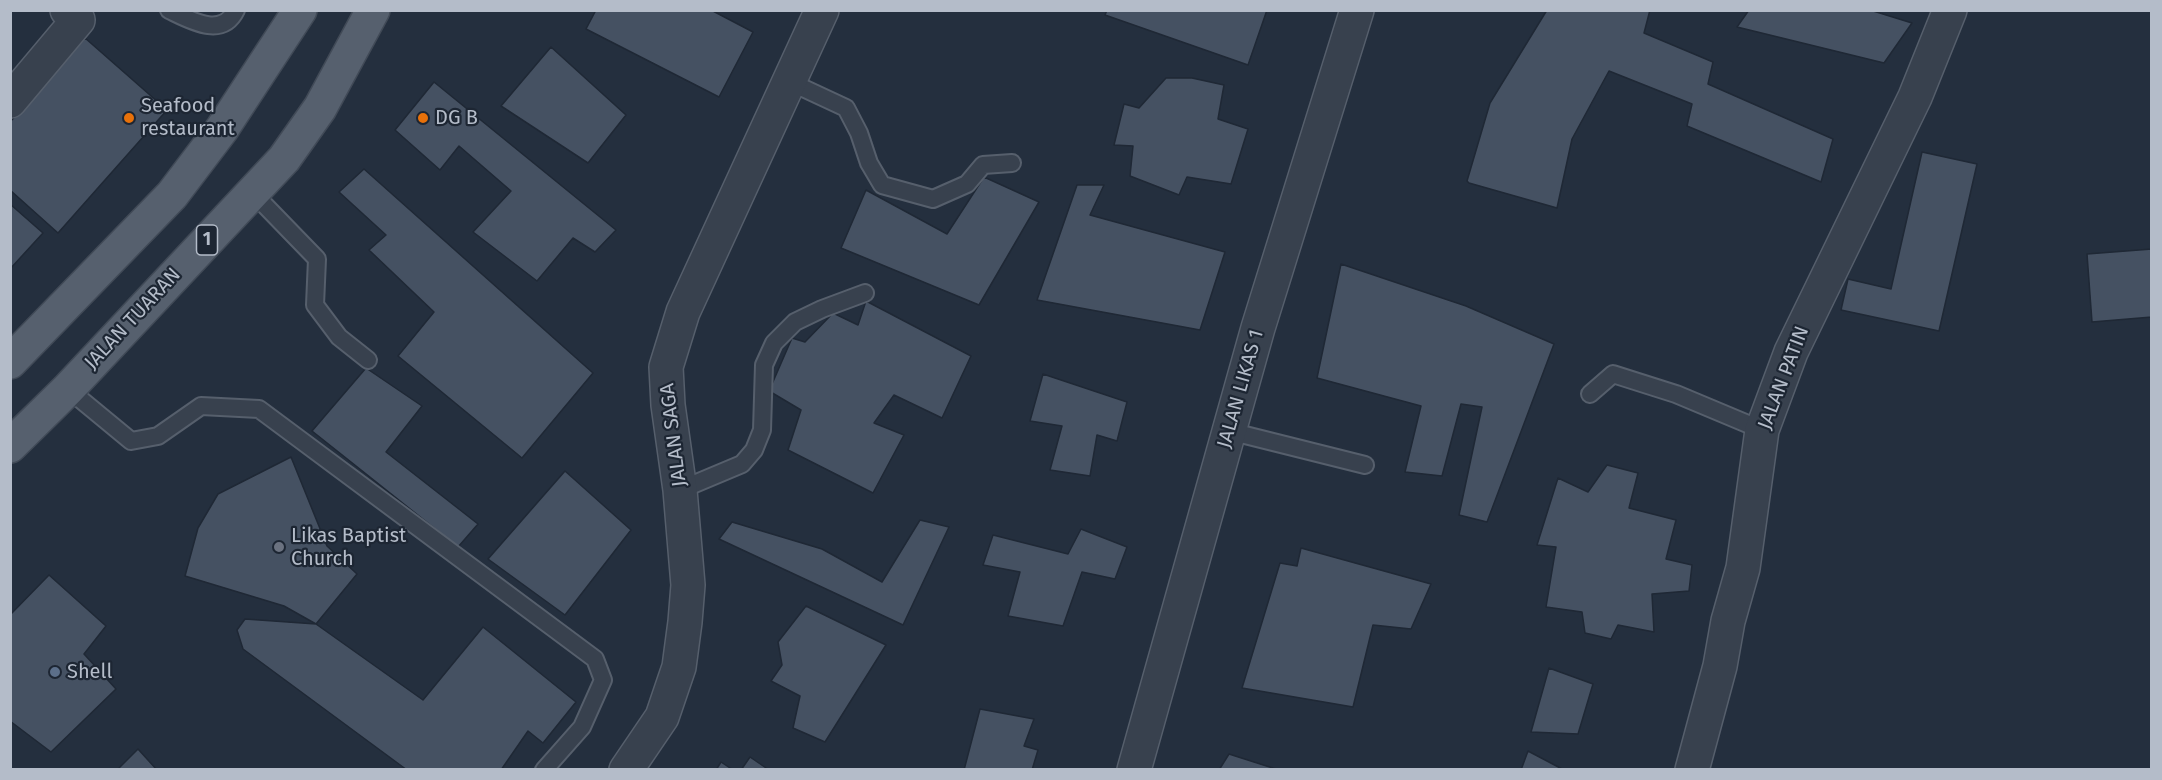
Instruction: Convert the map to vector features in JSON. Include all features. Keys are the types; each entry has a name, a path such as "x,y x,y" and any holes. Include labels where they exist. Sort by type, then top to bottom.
{"main road":[{"path":"10,362 172,195 222,129 300,10"},
{"name":"JALAN TUARAN","path":"10,446 285,159 320,108 373,10"}],"street":[{"name":"JALAN SAGA","path":"626,770 662,717 679,667 688,585 680,490 668,405 666,367 683,312 822,10"},
{"name":"JALAN LIKAS 1","path":"1134,770 1295,204 1325,118 1357,10"},
{"name":"JALAN PATIN","path":"1692,770 1743,568 1762,430 1791,352 1915,97 1950,10"},
{"path":"10,100 73,15"}],"lane":[{"path":"169,10 208,27 224,24 236,10"},
{"path":"788,81 846,108 859,133 869,163 882,185 933,199 967,184 983,165 1012,163"},
{"path":"253,193 317,259 315,305 339,337 369,360"},
{"path":"680,490 742,464 754,450 762,430 764,365 774,343 795,322 865,293"},
{"path":"1590,394 1613,374 1676,394 1762,430"},
{"path":"68,388 130,441 158,436 201,406 259,409 595,659 603,680 582,728 544,770"},
{"path":"1229,431 1365,465"}],"building":[{"path":"596,10 711,10 753,32 719,97 586,29"},
{"path":"1107,10 1267,10 1248,65 1105,15"},
{"path":"1547,10 1650,10 1644,33 1713,62 1708,84 1833,139 1821,182 1687,126 1692,104 1609,71 1572,139 1557,208 1469,183 1467,181 1490,103"},
{"path":"1749,10 1870,10 1912,23 1884,63 1737,27"},
{"path":"85,38 167,110 58,233 10,190 10,122"},
{"path":"551,47 626,115 588,163 501,106"},
{"path":"1166,78 1192,78 1224,85 1218,119 1248,129 1231,184 1187,177 1179,195 1130,176 1133,146 1114,145 1124,104 1139,108"},
{"path":"434,82 616,230 595,252 573,238 537,281 473,232 511,191 459,146 440,170 395,130"},
{"path":"1922,152 1977,164 1939,331 1841,310 1848,279 1891,289"},
{"path":"364,169 593,373 522,458 398,356 434,312 369,250 386,235 339,192"},
{"path":"984,177 1039,202 979,305 841,248 866,190 947,234"},
{"path":"1077,185 1104,185 1090,215 1225,252 1200,330 1037,300"},
{"path":"10,204 43,233 10,269"},
{"path":"2152,249 2152,317 2092,322 2087,254"},
{"path":"1341,264 1466,306 1554,344 1487,522 1459,515 1482,407 1461,404 1442,476 1405,472 1421,406 1317,378"},
{"path":"866,301 971,356 942,418 894,395 874,423 904,435 873,493 788,450 801,410 769,391 792,338 805,342 833,313 858,325"},
{"path":"366,368 422,406 386,452 478,524 458,547 312,431"},
{"path":"1043,374 1127,402 1117,441 1097,435 1090,476 1050,470 1062,426 1030,421"},
{"path":"291,457 327,546 357,574 316,624 284,606 185,576 198,528 218,494"},
{"path":"1607,465 1638,473 1629,508 1676,520 1666,559 1692,565 1689,591 1652,594 1654,632 1618,625 1611,639 1585,633 1582,612 1546,607 1556,547 1537,545 1558,478 1588,492"},
{"path":"565,471 631,530 565,615 488,559"},
{"path":"920,520 949,527 903,625 719,539 732,522 822,549 882,582"},
{"path":"1081,529 1127,547 1115,579 1082,572 1063,626 1008,616 1020,572 983,565 993,535 1068,554"},
{"path":"1301,548 1431,584 1411,629 1373,625 1353,707 1242,688 1280,563 1297,566"},
{"name":"Shell","path":"49,575 106,626 84,654 116,689 51,752 10,721 10,615"},
{"path":"806,606 886,645 825,742 793,728 800,696 771,681 782,665 778,642"},
{"path":"245,619 316,624 423,700 483,627 576,702 543,743 528,731 501,770 407,770 243,649 237,630"},
{"path":"1549,668 1593,684 1578,734 1531,732"},
{"path":"980,709 1034,719 1024,746 1038,750 1032,770 964,770"},
{"path":"138,749 157,770 117,770"},
{"path":"1528,751 1564,770 1521,770"},
{"path":"1229,754 1279,770 1219,770"},
{"path":"750,757 769,770 741,770"},
{"path":"721,762 733,770 716,770"}],"place":[{"name":"Seafood restaurant","path":"129,118"},
{"name":"DG B","path":"423,118"},
{"name":"Likas Baptist Church","path":"279,547"},
{"name":"Shell","path":"55,672"}]}
